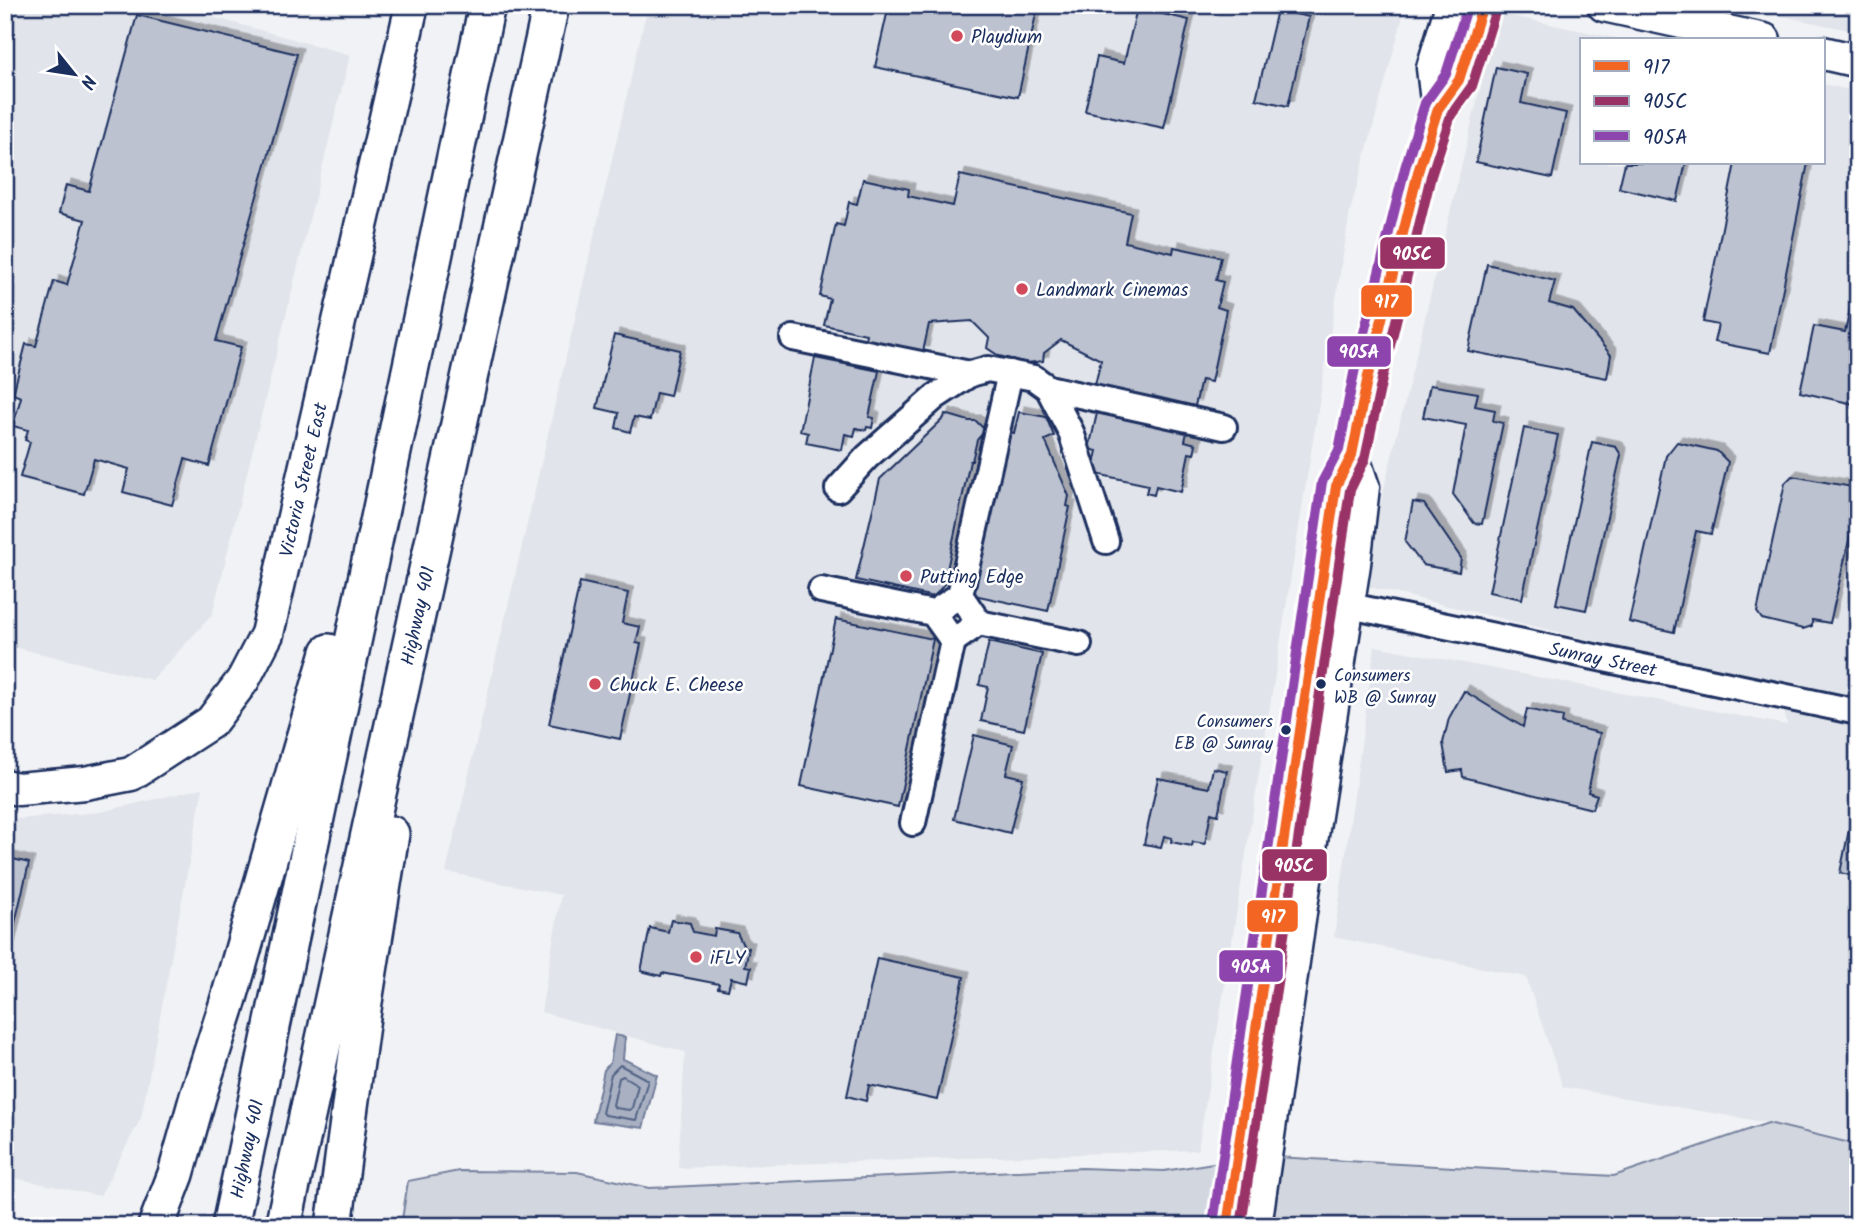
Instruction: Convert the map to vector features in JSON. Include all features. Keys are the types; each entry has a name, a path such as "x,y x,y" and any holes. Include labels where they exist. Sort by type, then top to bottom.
{"highway":[{"name":"Highway 401","path":"230,1226 487,5"},
{"name":"Highway 401","path":"283,1226 551,5"},
{"path":"156,1226 176,1174 227,1005 404,396"},
{"path":"334,1226 364,1002 410,721 440,510"}],"main road":[{"name":"Victoria Street East","path":"5,786 18,789 85,783 131,774 211,722 243,680 267,634 412,5"},
{"path":"1438,108 1433,68 1452,5"},
{"path":"1255,1226 1301,906 1334,603 1336,486 1352,455 1392,272 1418,172 1438,108 1459,80 1483,5"},
{"path":"1604,5 1755,38"},
{"path":"1825,53 1858,61"},
{"path":"1227,1226 1334,603"}],"street":[{"path":"793,338 970,374"},
{"path":"838,489 867,457 935,397 970,374 988,369 1034,378 1048,388 1224,427"},
{"path":"933,613 960,595 1010,373"},
{"path":"1048,388 1071,432 1106,541"},
{"path":"821,590 933,613 953,642"},
{"path":"960,595 979,623 1079,644"},
{"name":"Sunray Street","path":"1334,603 1858,712"},
{"path":"913,823 953,642 979,623"}],"shaded area":[{"path":"5,5 169,5 350,55 212,615 152,680 5,645"},
{"path":"648,5 1406,5 1350,212 1198,1150 678,1168 685,1052 541,1012 561,895 446,872"},
{"path":"1730,5 1858,5 1858,32"},
{"path":"1498,13 1615,38 1580,38 1580,164 1825,164 1825,84 1858,92 1858,1145 1769,1123 1563,1087 1526,977 1334,937 1375,646 1787,725 1779,685 1361,585"},
{"path":"203,788 141,1118 100,1196 5,1176 5,820 100,812"},
{"path":"1768,1123 1858,1145 1858,1226 401,1226 408,1181 459,1171 577,1172 649,1188 1082,1168 1164,1171 1256,1156 1614,1176"}],"water":[{"path":"615,1035 625,1037 623,1059 657,1075 643,1128 593,1121"}],"building":[{"name":"Playdium","path":"889,5 1038,5 1018,97 875,67"},
{"path":"1137,8 1189,20 1164,128 1085,111 1097,57 1124,63"},
{"path":"1277,10 1309,17 1288,106 1256,99"},
{"path":"137,15 297,54 216,341 241,347 209,466 185,459 172,505 123,492 129,469 94,459 84,494 20,477 30,442 25,440 28,430 13,426 21,397 13,394 26,344 36,346 54,281 67,285 85,220 59,213 66,185 89,191"},
{"path":"1496,67 1527,74 1521,103 1566,113 1552,178 1476,162"},
{"path":"1625,164 1686,164 1677,201 1619,188"},
{"path":"1735,164 1808,164 1770,353 1714,342 1718,325 1703,322"},
{"name":"Landmark Cinemas","path":"960,175 1131,213 1125,242 1173,253 1174,247 1221,257 1216,280 1223,282 1217,307 1226,310 1211,382 1201,380 1195,406 1153,396 1147,400 1094,389 1101,360 1061,340 1044,353 1043,361 1027,363 999,356 987,348 989,338 972,321 929,324 923,352 865,339 866,334 824,325 830,299 820,296 836,224 844,226 849,202 857,204 863,179 909,189 908,196 953,206"},
{"path":"1487,264 1555,281 1549,303 1573,310 1611,355 1607,378 1468,351"},
{"path":"1858,273 1858,405 1800,392 1814,326 1845,332"},
{"path":"614,335 680,350 670,396 656,393 650,420 634,417 630,432 616,428 619,413 597,408"},
{"path":"815,358 879,371 869,417 874,418 872,428 856,428 854,436 845,434 842,450 806,443 808,433 800,431"},
{"path":"1430,385 1478,393 1475,406 1495,410 1493,421 1503,423 1482,524 1474,523 1453,494 1466,425 1423,417"},
{"path":"1019,412 1046,417 1054,436 1045,440 1069,496 1067,506 1070,507 1048,611 974,595 1008,432 1014,433"},
{"path":"1097,413 1187,432 1185,441 1196,444 1194,454 1189,453 1181,492 1156,486 1154,495 1146,493 1148,485 1092,473 1097,451 1089,449"},
{"path":"945,414 976,421 983,428 983,433 977,440 970,461 944,584 934,597 856,580 880,479 944,418"},
{"path":"1524,428 1558,435 1522,599 1489,592"},
{"path":"1592,442 1616,447 1621,455 1586,610 1556,604"},
{"path":"1677,442 1717,451 1728,462 1711,534 1696,531 1674,632 1629,622 1666,456"},
{"path":"1792,476 1858,488 1858,501 1830,623 1812,620 1812,626 1803,629 1762,619 1757,612 1785,483"},
{"path":"1413,502 1424,504 1461,558 1459,572 1423,565 1405,542"},
{"name":"Chuck E. Cheese","path":"580,582 628,593 622,623 640,627 636,643 641,644 620,739 549,724"},
{"path":"836,619 933,639 898,807 801,786"},
{"path":"989,642 1042,654 1024,730 981,721 988,687 979,685"},
{"path":"1464,691 1523,727 1527,709 1563,717 1562,724 1600,733 1588,792 1597,795 1592,809 1463,777 1462,770 1448,772 1443,743 1449,718"},
{"path":"974,735 1013,745 1006,774 1023,778 1010,833 954,819"},
{"path":"1213,768 1227,771 1218,815 1211,813 1205,844 1193,842 1192,846 1171,842 1172,838 1164,836 1161,847 1144,844 1158,778 1209,788"},
{"path":"1855,801 1858,801 1858,877 1840,873"},
{"path":"5,857 29,863 5,966"},
{"name":"iFLY","path":"671,920 690,923 693,932 714,936 715,929 737,933 744,947 749,948 745,966 751,967 748,982 731,978 728,990 718,988 719,984 641,971 650,928 668,932"},
{"path":"877,958 964,977 937,1100 869,1085 866,1101 847,1096"}],"transit line":[{"name":"905A","path":"1213,1224 1322,482 1339,450 1354,373 1405,168 1425,103 1446,74 1468,5"},
{"name":"917","path":"1227,1226 1336,486 1352,455 1368,376 1418,172 1438,109 1459,80 1483,5"},
{"name":"905C","path":"1241,1226 1350,490 1365,459 1431,176 1451,115 1472,86 1496,9"}],"place":[{"name":"Playdium","path":"957,36"},
{"name":"Landmark Cinemas","path":"1022,289"},
{"name":"Putting Edge","path":"906,576"},
{"name":"Chuck E. Cheese","path":"595,684"},
{"name":"Consumers WB @ Sunray","path":"1321,684"},
{"name":"Consumers EB @ Sunray","path":"1286,730"},
{"name":"iFLY","path":"696,957"}]}
